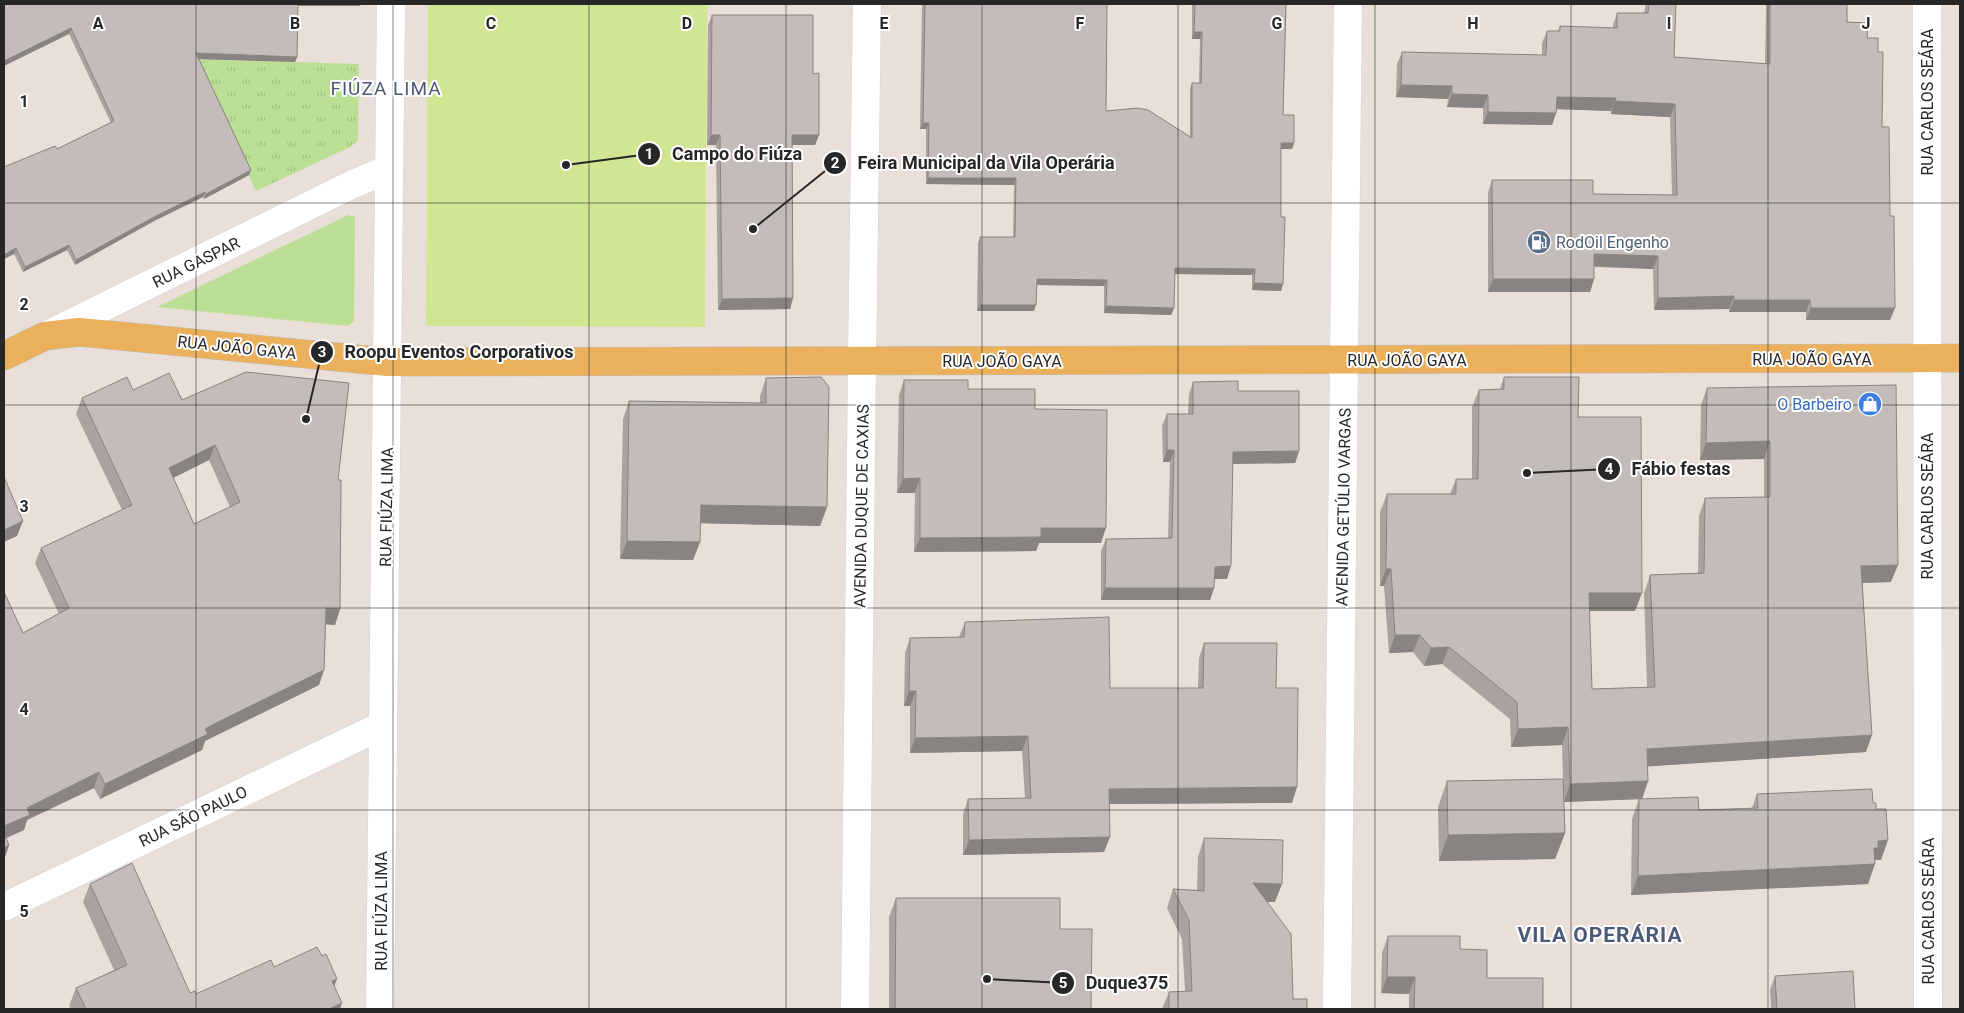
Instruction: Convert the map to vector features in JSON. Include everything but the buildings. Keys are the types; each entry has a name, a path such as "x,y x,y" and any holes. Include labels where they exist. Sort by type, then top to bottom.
{"main road":[{"name":"RUA JOÃO GAYA","path":"45,336 79,332 388,362 1960,358"},
{"name":"RUA GASPAR","path":"4,356 45,336"}],"street":[{"name":"RUA FIÚZA LIMA","path":"380,1009 391,4"},
{"name":"AVENIDA DUQUE DE CAXIAS","path":"855,1009 867,4"},
{"name":"AVENIDA GETÚLIO VARGAS","path":"1336,1009 1348,4"},
{"name":"RUA CARLOS SEÁRA","path":"1927,4 1928,1009"},
{"name":"RUA GASPAR","path":"45,336 353,184 389,169"},
{"name":"RUA SÃO PAULO","path":"4,907 383,725"}],"green space":[{"path":"428,4 707,4 705,327 426,326"},
{"path":"194,59 359,64 358,141 350,147 256,191"},
{"path":"348,215 355,217 354,321 348,326 157,307"}],"place":[{"name":"Campo do Fiúza","path":"566,165"},
{"name":"Feira Municipal da Vila Operária","path":"753,229"},
{"name":"RodOil Engenho","path":"1539,242"},
{"name":"O Barbeiro","path":"1870,404"},
{"name":"Roopu Eventos Corporativos","path":"306,419"},
{"name":"Fábio festas","path":"1527,473"},
{"name":"Duque375","path":"987,979"}],"district":[{"name":"FIÚZA LIMA","path":"386,88"},
{"name":"VILA OPERÁRIA","path":"1600,935"}]}
